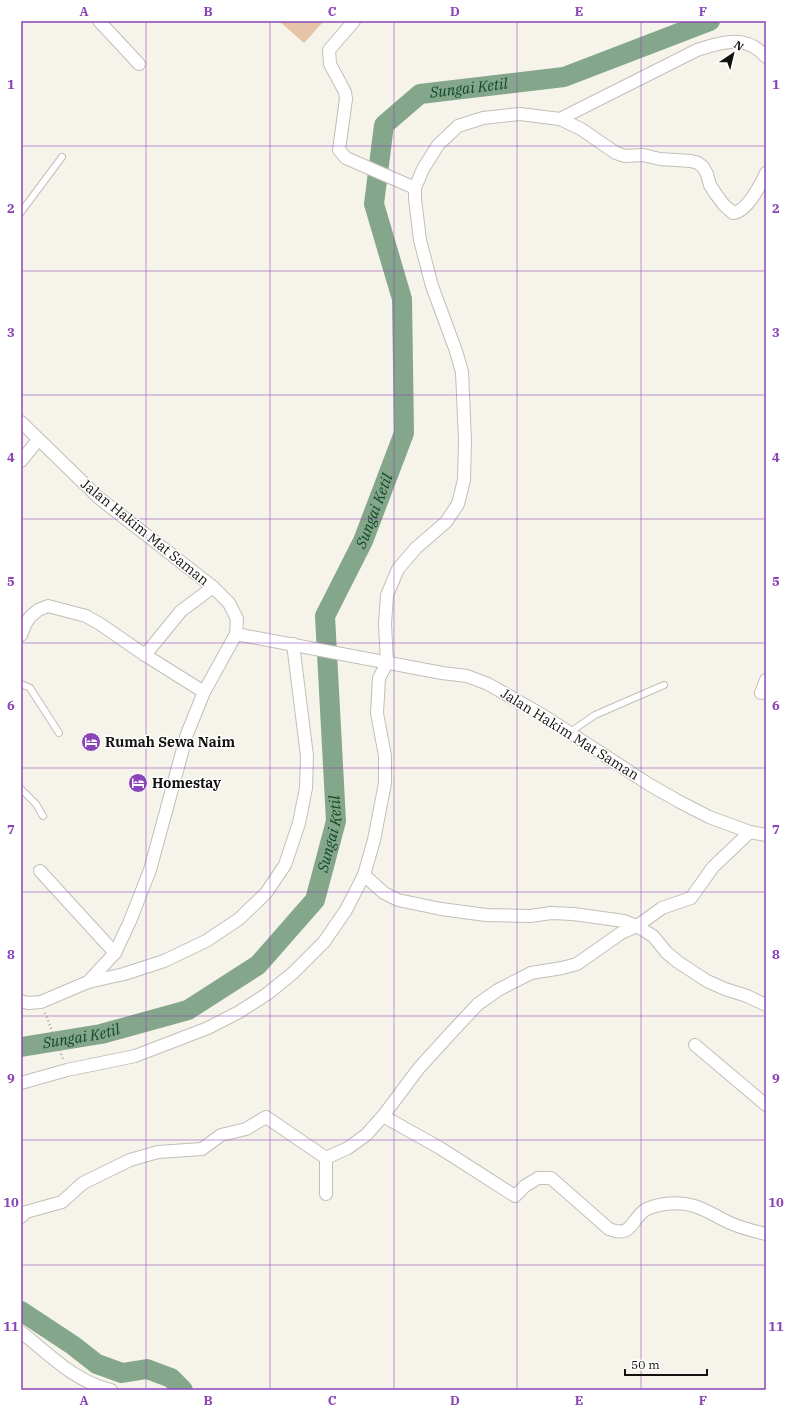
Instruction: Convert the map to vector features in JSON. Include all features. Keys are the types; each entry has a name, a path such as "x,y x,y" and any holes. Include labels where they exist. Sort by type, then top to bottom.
{"street":[{"path":"99,21 139,64"},
{"path":"347,23 330,50 330,64 345,92 346,99 339,150 346,158 409,186"},
{"path":"560,119 697,50 721,42 746,43 759,50 766,57"},
{"path":"409,186 423,169 438,144 458,126 483,118 520,114 560,119 581,129 616,153 625,156 643,155 660,159 691,161 698,163 703,167 710,184 724,205 733,213 741,210 754,195 766,173"},
{"path":"21,1083 67,1070 135,1056 208,1028 239,1012 267,994 293,973 324,942 346,910 364,875 374,840 385,783 385,756 377,713 379,678 387,662 385,624 387,595 398,569 416,548 446,522 458,504 464,480 465,440 462,372 456,351 432,286 420,240 409,186"},
{"name":"Jalan Hakim Mat Saman","path":"21,422 99,498 213,587 229,603 237,619 236,634 442,673 467,676 507,694 570,732 650,785 680,802 709,817 750,832 766,835"},
{"path":"21,460 38,440"},
{"path":"145,655 181,611 213,587"},
{"path":"21,634 30,617 38,610 48,606 86,616 204,692"},
{"path":"88,982 115,953 130,921 150,870 187,734 204,692 236,634"},
{"path":"21,1001 28,1003 41,1002 88,982 124,974 164,961 206,941 239,919 266,893 285,865 299,823 306,788 306,756 293,644"},
{"path":"761,693 766,680"},
{"path":"326,1158 348,1148 366,1135 383,1116 419,1068 478,1004 498,990 531,973 577,964 621,933 637,926 662,908 691,898 713,867 750,832"},
{"path":"40,871 115,953"},
{"path":"364,875 384,893 398,900 441,909 486,915 530,916 551,913 573,914 624,922 637,926 653,936 667,953 706,981 748,996 766,1006"},
{"path":"695,1045 766,1105"},
{"path":"383,1116 440,1148 514,1196 525,1186 538,1178 551,1178 609,1229 618,1232 626,1230 645,1210 661,1204 673,1203 689,1204 729,1223 754,1232 766,1234"},
{"path":"21,1216 26,1212 62,1202 83,1183 130,1160 158,1152 202,1149 220,1135 246,1128 266,1117 326,1158"},
{"path":"326,1158 326,1194"},
{"path":"21,1332 70,1372 89,1382 111,1390"}],"lane":[{"path":"21,212 62,157"},
{"path":"21,684 30,688 59,733"},
{"path":"570,732 595,715 664,685"},
{"path":"21,789 36,804 43,816"}],"path":[{"path":"43,1007 63,1059"}],"building":[{"path":"279,21 324,21 304,43"}],"waterway":[{"name":"Sungai Ketil","path":"21,1047 101,1034 188,1010 258,965 315,900 336,821 325,616 363,541 404,433 402,299 374,204 384,125 420,94 564,77 710,21"},
{"path":"21,1311 74,1346 97,1364 122,1373 147,1369 171,1378 183,1390"}],"place":[{"name":"Rumah Sewa Naim","path":"91,742"},
{"name":"Homestay","path":"138,783"}]}
